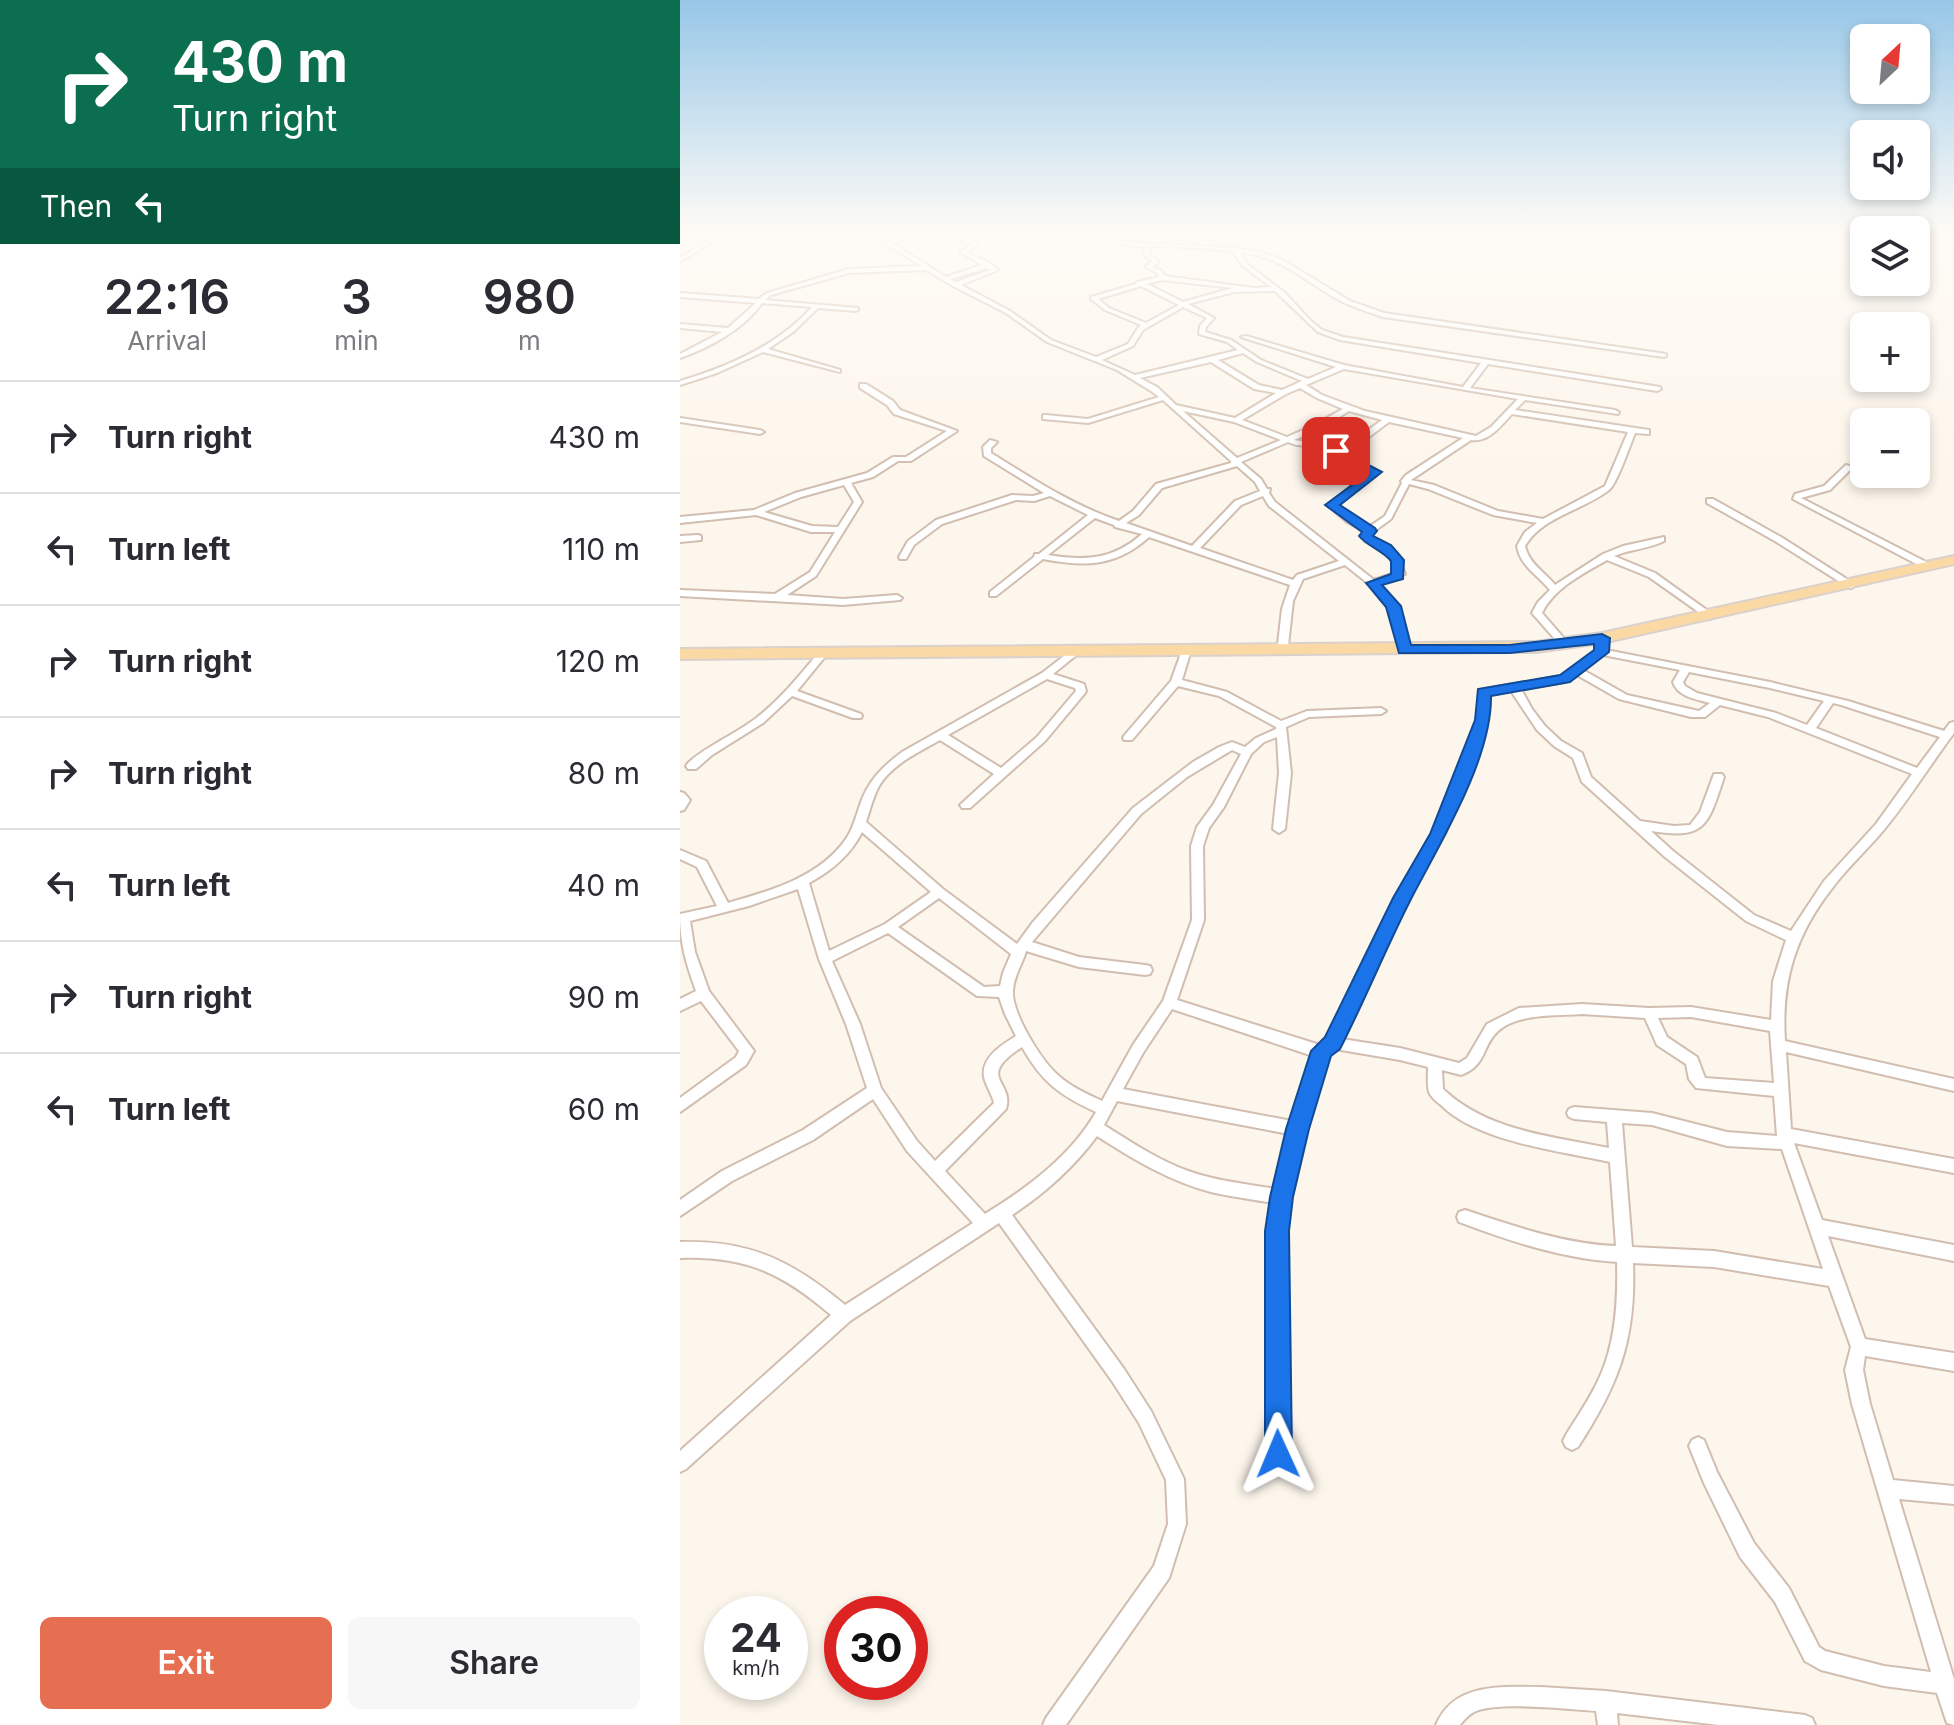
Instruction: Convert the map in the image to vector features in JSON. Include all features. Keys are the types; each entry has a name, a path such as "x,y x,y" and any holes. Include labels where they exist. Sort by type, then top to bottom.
{"main road":[{"path":"680,654 1510,649 1564,644 1602,645 1710,616 1954,560"}],"street":[{"path":"681,355 728,330 753,310"},
{"path":"680,383 718,372 761,349 813,310"},
{"path":"1004,310 1049,341 1136,377 1163,398 1267,491 1272,504 1373,583 1393,606 1404,650"},
{"path":"1109,310 1146,325"},
{"path":"1096,360 1131,345 1146,325 1174,310"},
{"path":"1197,310 1212,319 1203,326 1201,333 1229,341 1259,361 1306,384 1325,401 1347,409 1482,439 1522,399"},
{"path":"1298,310 1320,331 1361,343 1657,389"},
{"path":"1366,310 1664,355"},
{"path":"680,326 728,330"},
{"path":"1229,341 1260,330"},
{"path":"1244,337 1343,367 1615,412"},
{"path":"761,349 838,371"},
{"path":"1136,377 1159,369 1214,361 1243,351"},
{"path":"1214,361 1257,387 1283,392"},
{"path":"1465,389 1485,363"},
{"path":"1236,420 1283,392 1343,367"},
{"path":"680,520 756,512 798,495 870,475 896,459 908,459 953,431 897,412 890,403 863,386"},
{"path":"1046,417 1088,421 1163,398"},
{"path":"1172,406 1236,420 1306,445 1329,445 1362,438 1390,418"},
{"path":"1118,525 1136,513 1159,486 1235,463 1347,409"},
{"path":"1511,412 1646,432"},
{"path":"680,420 760,432"},
{"path":"1554,590 1549,579 1532,567 1521,553 1528,534 1608,487 1632,431"},
{"path":"1373,583 1400,574 1394,555 1366,536 1388,517 1405,481 1470,437"},
{"path":"993,442 987,447 987,454 1094,515 1295,584"},
{"path":"1329,445 1346,459 1376,472 1332,505 1370,531"},
{"path":"1849,467 1827,488 1798,496 1797,499 1927,566"},
{"path":"1405,481 1431,487 1496,513 1544,522"},
{"path":"777,597 813,574 840,530 858,500 847,482"},
{"path":"1195,548 1238,503 1267,491"},
{"path":"903,557 911,543 939,522 1015,497 1034,499 1052,493"},
{"path":"1710,501 1851,585"},
{"path":"756,512 811,529 840,530"},
{"path":"993,594 1094,515"},
{"path":"1038,556 1093,563 1127,552 1148,533"},
{"path":"680,539 698,538"},
{"path":"1564,644 1537,613 1554,590 1606,556 1631,547 1649,547 1661,539"},
{"path":"1606,556 1652,575 1710,616"},
{"path":"1274,650 1283,645 1287,617 1285,602 1300,577 1345,562"},
{"path":"680,593 843,602 897,598"},
{"path":"1278,1454 1275,1271 1281,1197 1298,1129 1327,1047 1402,898 1439,834 1483,720 1483,692 1565,679 1602,645 1686,668 1950,730 1880,827 1828,884 1793,938 1780,981 1777,1027 1779,1090 1786,1138 1859,1347 1854,1370 1885,1489 1954,1716"},
{"path":"1128,738 1176,682 1186,650"},
{"path":"680,1106 746,1056 744,1045 703,993 682,919 802,882 836,861 860,824 879,778 906,755 1046,675 1076,651"},
{"path":"692,766 712,747 758,721 791,692 823,653"},
{"path":"1686,668 1679,677 1680,688 1716,703 1772,715 1919,773"},
{"path":"1575,670 1623,697 1691,714 1701,715 1716,703"},
{"path":"966,805 1053,726 1081,691 1080,686 1046,675"},
{"path":"1176,682 1223,694 1281,728"},
{"path":"1515,688 1536,724 1554,743 1578,756 1586,779 1669,854 1750,918 1793,938"},
{"path":"791,692 857,716"},
{"path":"1810,729 1830,700"},
{"path":"680,1463 844,1315 1055,1175 1095,1127 1138,1049 1169,1003 1198,920 1198,837 1247,752 1260,740 1307,714 1381,711"},
{"path":"1279,829 1285,773 1281,728"},
{"path":"940,735 1002,774"},
{"path":"1106,1110 1076,1096 1046,1076 1024,1038 1008,1006 1006,991 1022,949 1143,806 1211,755 1232,746 1247,752"},
{"path":"1638,825 1689,832 1697,827 1709,807 1718,777"},
{"path":"680,796 684,800 680,807"},
{"path":"860,824 939,892 1022,949 1079,962 1145,970"},
{"path":"680,854 702,864 724,908"},
{"path":"802,882 825,959 853,1024 875,1090 898,1127 983,1223"},
{"path":"825,959 889,927 939,892"},
{"path":"889,927 982,992 1006,991"},
{"path":"680,1006 703,993"},
{"path":"1169,1003 1305,1048 1327,1047 1435,1062 1450,1068 1467,1066 1492,1028 1519,1013 1582,1009 1691,1012 1777,1027"},
{"path":"1649,1013 1662,1041 1692,1061 1696,1079 1701,1084 1779,1090"},
{"path":"935,1171 1001,1105 1001,1097 991,1079 992,1065 1003,1052 1024,1038"},
{"path":"1779,1045 1954,1085"},
{"path":"1435,1062 1436,1091 1458,1113 1511,1132 1616,1156"},
{"path":"680,1209 727,1176 808,1135 875,1090"},
{"path":"1115,1094 1298,1129"},
{"path":"1574,1113 1665,1121 1727,1139 1786,1138 1954,1166"},
{"path":"1572,1441 1597,1402 1615,1361 1623,1322 1623,1256 1614,1115"},
{"path":"1095,1127 1143,1157 1202,1183 1281,1197"},
{"path":"1001,1213 1118,1375 1145,1417 1175,1479 1177,1524 1162,1571 1053,1725"},
{"path":"1465,1217 1569,1249 1623,1256 1725,1260 1836,1279"},
{"path":"1816,1226 1954,1253"},
{"path":"680,1250 709,1247 733,1250 762,1260 807,1284 844,1315"},
{"path":"1859,1347 1954,1362"},
{"path":"1698,1446 1747,1550 1782,1595 1812,1654 1821,1660 1884,1676 1946,1684"},
{"path":"1885,1489 1954,1495"},
{"path":"1446,1725 1463,1706 1484,1698 1606,1701 1805,1725"},
{"path":"1606,1701 1608,1725"}],"route":[{"path":"1278,1454 1277,1231 1281,1197 1308,1091 1322,1051 1333,1043 1402,898 1439,834 1483,720 1483,692 1565,679 1601,652 1602,638 1510,649 1404,650 1393,606 1373,583 1398,576 1398,560 1386,547 1368,539 1366,536 1370,531 1332,505 1376,472 1346,459 1336,451"}]}
